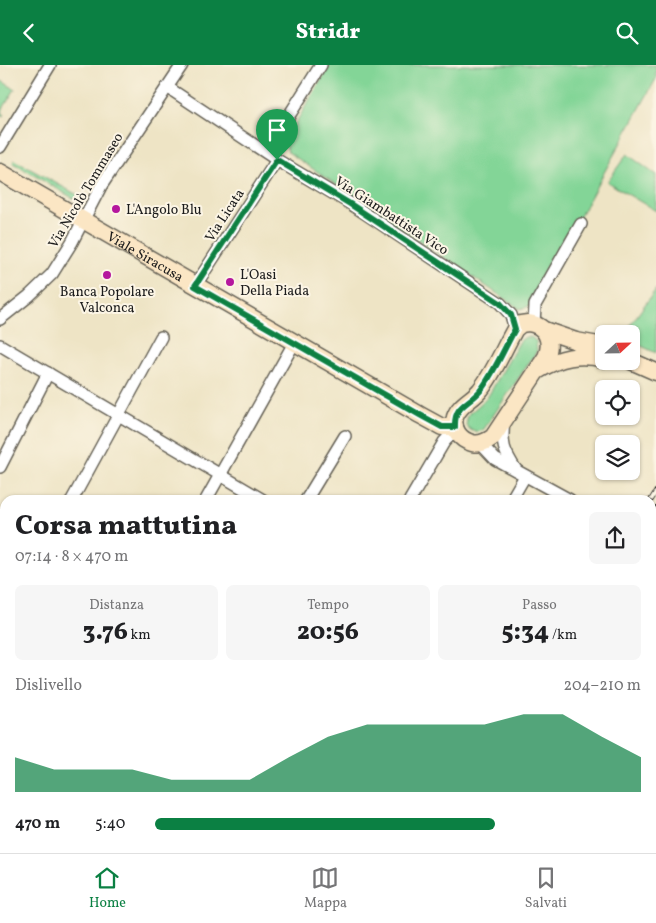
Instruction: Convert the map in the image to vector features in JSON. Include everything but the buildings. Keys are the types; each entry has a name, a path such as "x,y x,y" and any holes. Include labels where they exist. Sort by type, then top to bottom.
{"street":[{"path":"0,147 4,134 50,65"},
{"name":"Via Nicolò Tommaseo","path":"0,319 29,296 52,274 85,220 101,186 182,65"},
{"path":"266,153 321,65"},
{"name":"Via Giambattista Vico","path":"166,87 277,160 350,204 500,303 511,315 515,329"},
{"name":"Via Licata","path":"195,286 277,160"},
{"name":"Viale Siracusa","path":"0,172 420,415 442,427 458,432 474,443 480,443"},
{"path":"561,495 495,459 480,443 493,437 537,371 548,351 548,339 539,327 535,305 581,224"},
{"path":"420,415 446,414 473,399 482,389 515,329 521,324 539,327 576,341 595,344"},
{"path":"75,495 161,337"},
{"path":"209,495 294,343"},
{"path":"0,345 119,413 254,495"},
{"path":"537,371 556,361 575,356 595,358"},
{"path":"640,365 656,372"},
{"path":"0,467 48,373"},
{"path":"413,495 444,442 458,432 456,414 462,406"},
{"path":"505,419 502,439 506,453 521,474"},
{"path":"309,495 345,435"},
{"path":"513,495 521,474"}],"green space":[{"path":"330,65 656,65 656,79 530,306 520,309 288,152 285,141"},
{"path":"0,80 15,89 1,112 4,115 3,117 0,115"},
{"path":"627,154 656,175 656,211 607,182"},
{"path":"14,160 83,198 82,200 78,201 13,163"},
{"path":"656,289 656,353 640,345 640,325 630,325"},
{"path":"525,337 531,337 536,341 537,351 484,429 477,432 472,431 466,425 468,415 487,398 520,341"}],"place":[{"name":"L'Angolo Blu","path":"116,209"},
{"name":"Banca Popolare Valconca","path":"107,275"},
{"name":"L'Oasi Della Piada","path":"230,282"}],"route":[{"path":"277,160 350,204 500,303 511,315 515,329 482,389 473,399 462,406 456,414 455,427 442,427 195,286 277,160"}]}
